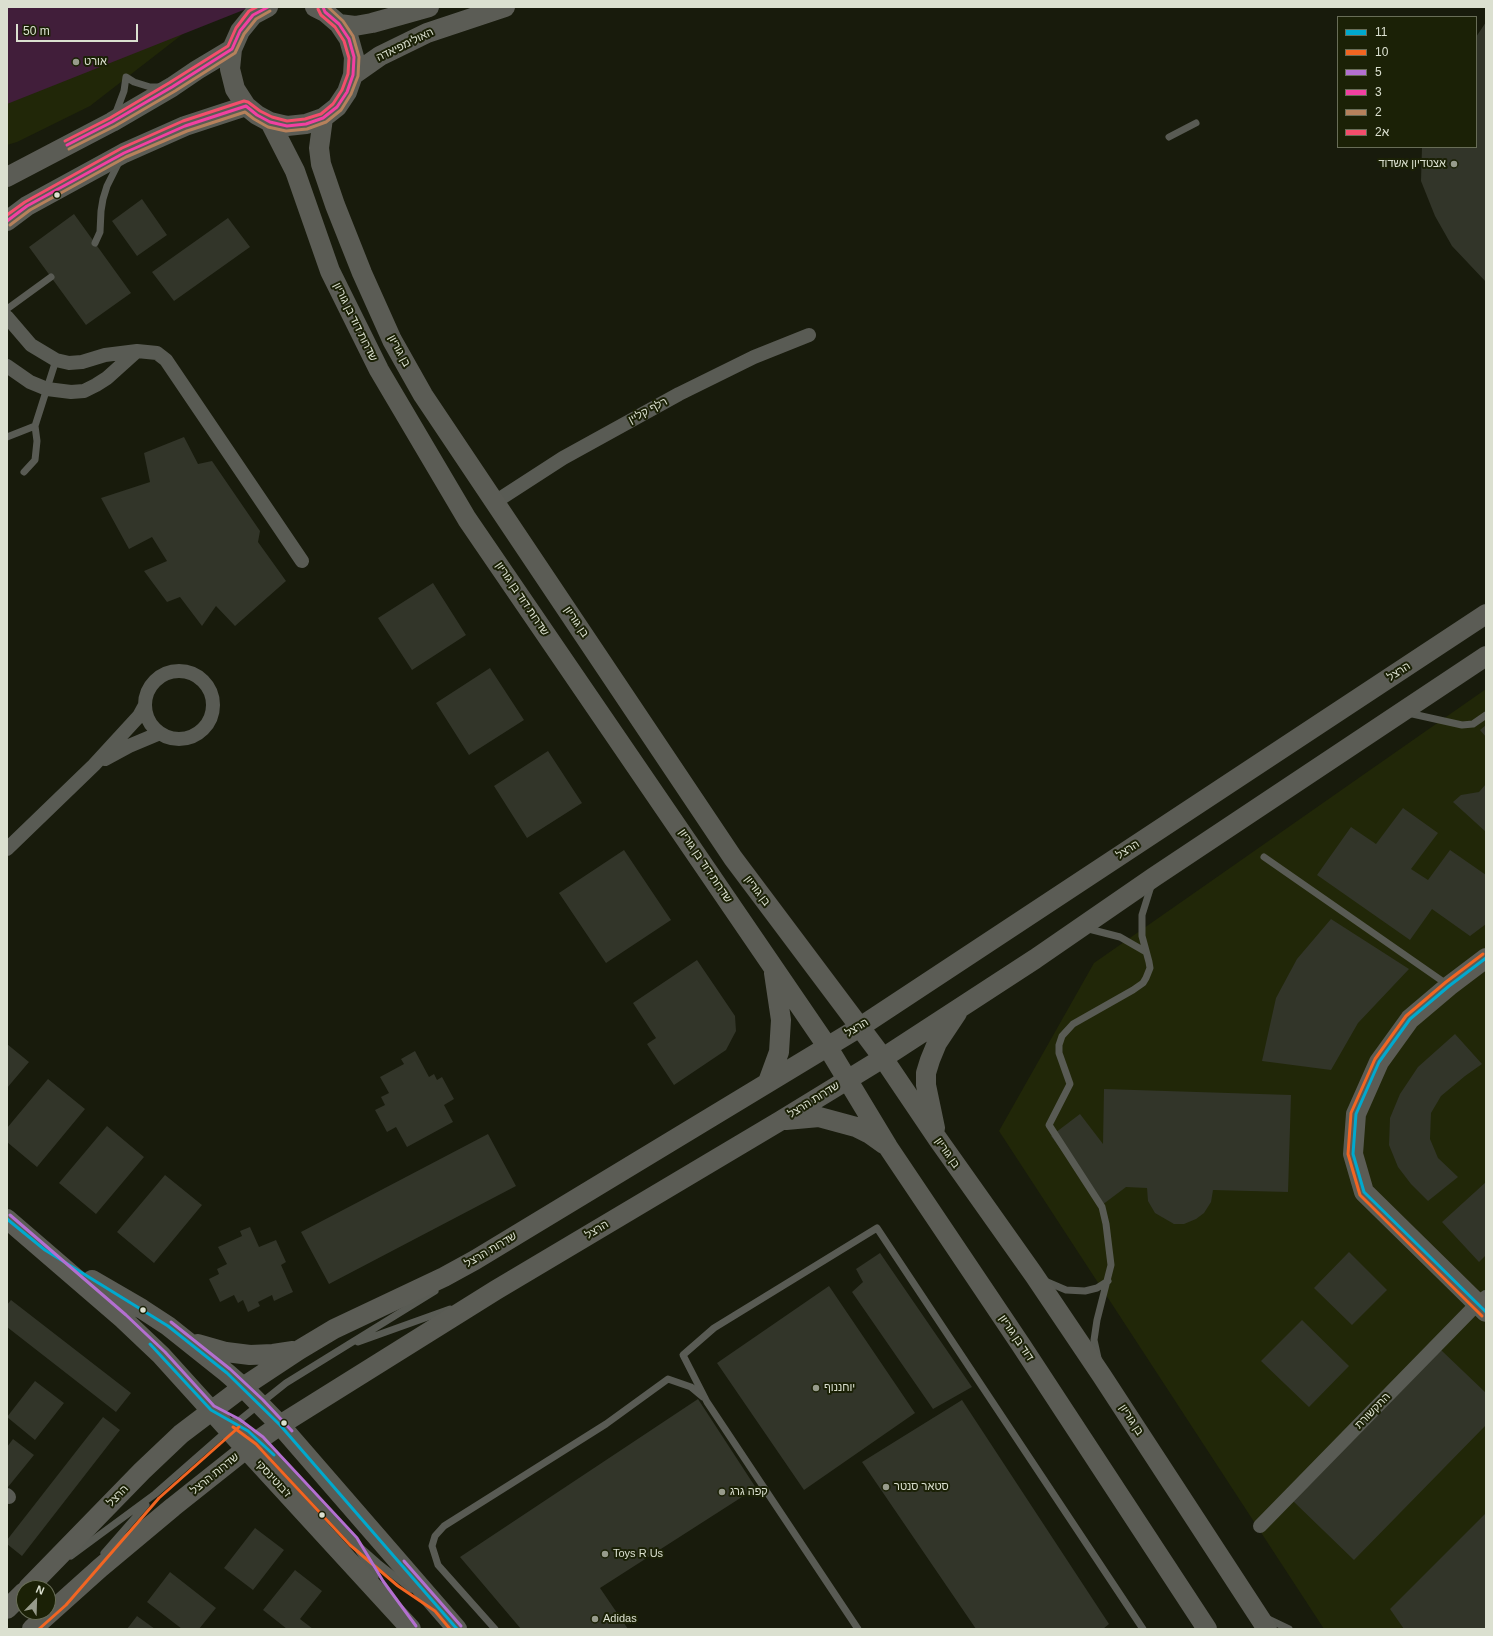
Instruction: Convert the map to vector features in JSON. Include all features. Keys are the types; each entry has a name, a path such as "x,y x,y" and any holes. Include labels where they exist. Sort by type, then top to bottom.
{"main road":[{"path":"268,7 253,15 240,30 232,49 230,69 235,89 246,106 257,115 270,122 288,126 306,124 323,118 337,107 347,92 353,75 354,57 349,39 326,12"},
{"path":"326,12 355,26 360,26 429,7"},
{"name":"האולימפיאדה","path":"353,75 380,56 427,33 505,7"},
{"path":"7,177 112,122 172,87 232,49"},
{"path":"7,221 33,202 124,153 185,126 246,106"},
{"name":"בן גוריון","path":"323,118 319,148 321,164 335,205 365,280 392,340 423,395 733,858 883,1058 937,1138 1034,1275 1102,1376 1261,1621"},
{"name":"שדרות דוד בן גוריון","path":"270,122 295,172 330,271 379,370 467,518 827,1046"},
{"path":"7,160 51,153"},
{"name":"הרצל","path":"768,1082 860,1027 1486,614"},
{"path":"848,1078 883,1058 1035,959 1154,877 1486,656"},
{"path":"1483,1304 1364,1192 1353,1154 1356,1114 1379,1062 1410,1019 1449,986 1486,958"},
{"path":"768,1082 779,1052 781,1020 773,967"},
{"path":"937,1138 927,1095 926,1073 937,1043 960,1007"},
{"name":"דוד בן גוריון","path":"827,1046 848,1078 888,1147 1021,1345 1207,1629"},
{"name":"שדרות הרצל","path":"780,1121 848,1078"},
{"name":"שדרות הרצל","path":"211,1410 242,1387 334,1329 444,1277 475,1260 768,1082"},
{"path":"780,1121 820,1117 856,1127 870,1134 888,1147"},
{"name":"הרצל","path":"496,1290 780,1121"},
{"name":"ז'בוטינסקי","path":"7,1219 124,1319 156,1350 211,1410 232,1426 252,1445 412,1629"},
{"name":"ז'בוטינסקי","path":"45,1250 142,1309 187,1340 227,1372 280,1425 457,1629"},
{"name":"שדרות הרצל","path":"32,1629 100,1568 173,1507 252,1445 280,1425 496,1290"},
{"path":"187,1340 206,1347 250,1356 299,1350"},
{"name":"הרצל","path":"36,1580 142,1471 181,1434 211,1410"},
{"path":"7,1609 16,1600"}],"street":[{"path":"7,317 31,345 56,360 69,363 105,355 137,351 157,353 166,360 302,561"},
{"name":"רלף קליין","path":"495,502 562,458 679,394 754,358 809,335"},
{"path":"7,366 30,382 47,389 71,392 90,388 107,378 137,351"},
{"path":"7,849 94,765 139,716 145,705 149,689 156,680 166,673 178,671 188,672 198,676 205,683 210,691 213,701 211,716 207,724 201,731 184,739 176,739 160,733 149,721 145,705"},
{"path":"94,765 129,746 160,733"},
{"name":"התקשורת","path":"1260,1526 1483,1304"}],"lane":[{"path":"112,122 124,91 126,77 134,82 150,86 172,87"},
{"path":"1169,136 1196,123"},
{"path":"95,243 100,232 101,211 107,186 124,153"},
{"path":"7,309 51,277"},
{"path":"24,472 35,460 37,441 35,426 56,360"},
{"path":"7,437 35,426"},
{"path":"1402,711 1462,725 1474,724 1486,715"},
{"path":"1264,857 1449,986"},
{"path":"1102,1376 1094,1340 1097,1320 1111,1265 1102,1207 1049,1125 1070,1084 1059,1053 1059,1045 1062,1036 1073,1024 1143,983 1150,968 1142,936 1142,915 1154,877"},
{"path":"1080,927 1120,937 1146,952"},
{"path":"858,1629 707,1402 683,1355 714,1328 876,1228 1143,1629"},
{"path":"39,1580 155,1494 232,1426 286,1383 421,1300 475,1260"},
{"path":"1034,1275 1066,1290 1085,1291 1097,1288 1108,1281"},
{"path":"343,1347 441,1313 496,1290"},
{"path":"495,1629 438,1565 432,1546 435,1536 444,1526 606,1424 668,1379 691,1387 707,1402"},
{"path":"252,1445 353,1541 401,1582 438,1607"},
{"path":"62,1602 155,1494"},
{"path":"353,1541 379,1584 412,1629"},
{"path":"1261,1621 1289,1629"}],"shaded area":[{"name":"אורט","path":"7,7 197,23 90,106 17,142 7,145"},
{"name":"אורט","path":"7,7 251,7 7,104"},
{"path":"1486,689 1486,1629 1324,1629 999,1131 1094,963"}],"building":[{"name":"אצטדיון אשדוד","path":"1486,22 1486,282 1452,246 1435,216 1421,181 1422,148 1477,148 1477,36"},
{"path":"142,199 167,235 137,256 112,221"},
{"path":"74,214 131,293 86,325 29,247"},
{"path":"228,218 250,247 174,301 152,272"},
{"path":"184,437 198,464 212,461 260,531 258,542 286,581 235,626 216,606 202,626 180,597 167,602 144,571 167,561 152,537 129,549 101,498 150,482 144,453"},
{"path":"433,583 466,635 412,670 378,618"},
{"path":"490,668 524,720 469,755 436,703"},
{"path":"1486,725 1486,737 1480,730"},
{"path":"548,751 582,803 527,838 494,786"},
{"path":"1486,784 1486,832 1453,802 1461,795 1479,792"},
{"path":"1403,808 1438,833 1411,869 1428,880 1450,850 1486,875 1486,924 1470,936 1432,909 1410,940 1317,875 1351,827 1376,844"},
{"path":"624,850 671,920 606,963 559,893"},
{"path":"1331,919 1409,969 1358,1023 1331,1070 1262,1061 1276,998 1297,959"},
{"path":"697,960 735,1016 736,1031 726,1050 674,1085 647,1044 656,1038 633,1003"},
{"path":"1455,1034 1482,1064 1441,1096 1431,1113 1430,1139 1438,1158 1458,1177 1428,1201 1411,1184 1398,1167 1389,1145 1390,1118 1400,1094 1418,1067"},
{"path":"7,1044 29,1062 7,1088"},
{"path":"415,1051 429,1077 434,1074 437,1080 442,1077 454,1099 444,1105 453,1122 407,1147 396,1127 387,1132 375,1110 385,1105 381,1097 389,1093 380,1077 404,1064 401,1059"},
{"path":"48,1079 85,1109 37,1167 7,1142 7,1128"},
{"path":"1104,1089 1291,1095 1288,1192 1213,1190 1211,1202 1204,1213 1196,1219 1184,1224 1174,1224 1155,1213 1148,1201 1147,1188 1126,1187 1102,1205 1051,1136 1080,1114 1103,1144"},
{"path":"107,1126 144,1157 96,1214 59,1183"},
{"path":"488,1134 516,1186 329,1284 301,1232"},
{"path":"165,1175 202,1205 154,1263 117,1232"},
{"path":"1486,1182 1486,1255 1479,1262 1442,1222"},
{"path":"250,1227 259,1247 276,1240 286,1262 281,1265 293,1292 274,1301 272,1295 258,1302 260,1306 248,1312 243,1300 238,1303 234,1295 220,1302 209,1279 219,1274 217,1269 227,1264 218,1247 242,1236 240,1231"},
{"path":"1349,1252 1387,1290 1352,1325 1314,1288"},
{"path":"880,1253 972,1387 933,1409 852,1292 863,1282 856,1269"},
{"name":"יוחננוף","path":"829,1286 915,1413 804,1490 717,1363"},
{"path":"11,1300 131,1393 116,1412 7,1327 7,1305"},
{"path":"1302,1320 1349,1366 1309,1407 1261,1361"},
{"path":"1441,1350 1486,1393 1486,1425 1354,1560 1293,1501"},
{"path":"35,1381 64,1403 35,1440 7,1417"},
{"path":"698,1399 756,1488 600,1588 628,1629 521,1629 460,1557"},
{"path":"962,1400 1109,1624 1103,1629 976,1629 862,1462"},
{"path":"103,1417 120,1430 22,1556 7,1544 7,1540"},
{"path":"13,1439 34,1455 8,1487 7,1447"},
{"path":"1486,1513 1486,1629 1404,1629 1390,1609"},
{"path":"255,1528 284,1550 253,1590 224,1568"},
{"path":"295,1570 322,1591 300,1619 313,1629 287,1629 263,1610"},
{"path":"170,1572 216,1608 199,1629 182,1629 147,1602"},
{"path":"137,1616 155,1629 127,1629"}],"transit line":[{"name":"2א","path":"65,141 110,118 228,46 236,28 249,11 257,7"},
{"name":"3","path":"67,145 112,122 172,87 232,49 240,31 253,15 268,7"},
{"name":"3","path":"7,221 27,206 124,153 185,126 246,106 257,115 270,122 287,126 306,124 323,118 337,107 347,92 353,75 354,57 349,39 339,24 325,12 323,7"},
{"name":"2","path":"10,225 30,210 126,157 187,131 245,112 268,127 286,131 307,129 326,122 341,110 351,94 358,76 359,57 353,36 343,21 328,7"},
{"name":"2א","path":"7,215 25,202 122,148 183,121 244,101 272,117 287,121 305,119 321,114 333,104 342,90 348,74 349,58 344,41 335,27 321,15 318,9"},
{"name":"2","path":"69,149 115,126 175,91 235,53 244,34 256,19 270,11"},
{"name":"10","path":"1482,1316 1360,1195 1348,1154 1351,1113 1375,1059 1406,1016 1446,982 1483,954"},
{"name":"11","path":"1486,958 1449,986 1410,1019 1379,1062 1356,1114 1353,1154 1364,1192 1486,1312"},
{"name":"5","path":"10,1215 126,1315 165,1352 214,1406 239,1419 263,1437 357,1538 383,1581 416,1626"},
{"name":"11","path":"7,1219 45,1250 168,1326 227,1373 280,1425 457,1629"},
{"name":"5","path":"171,1322 230,1369 263,1400 292,1431"},
{"name":"11","path":"150,1344 211,1410 248,1431 274,1455"},
{"name":"10","path":"233,1427 256,1444 350,1545 398,1586 435,1611 450,1629"},
{"name":"10","path":"39,1629 66,1605 159,1498 239,1427"},
{"name":"5","path":"404,1561 461,1626"}],"place":[{"name":"אורט","path":"76,62"},
{"name":"אצטדיון אשדוד","path":"1454,164"},
{"name":"יוחננוף","path":"816,1388"},
{"name":"סטאר סנטר","path":"886,1487"},
{"name":"קפה גרג","path":"722,1492"},
{"name":"Toys R Us","path":"605,1554"},
{"name":"Adidas","path":"595,1619"}]}
